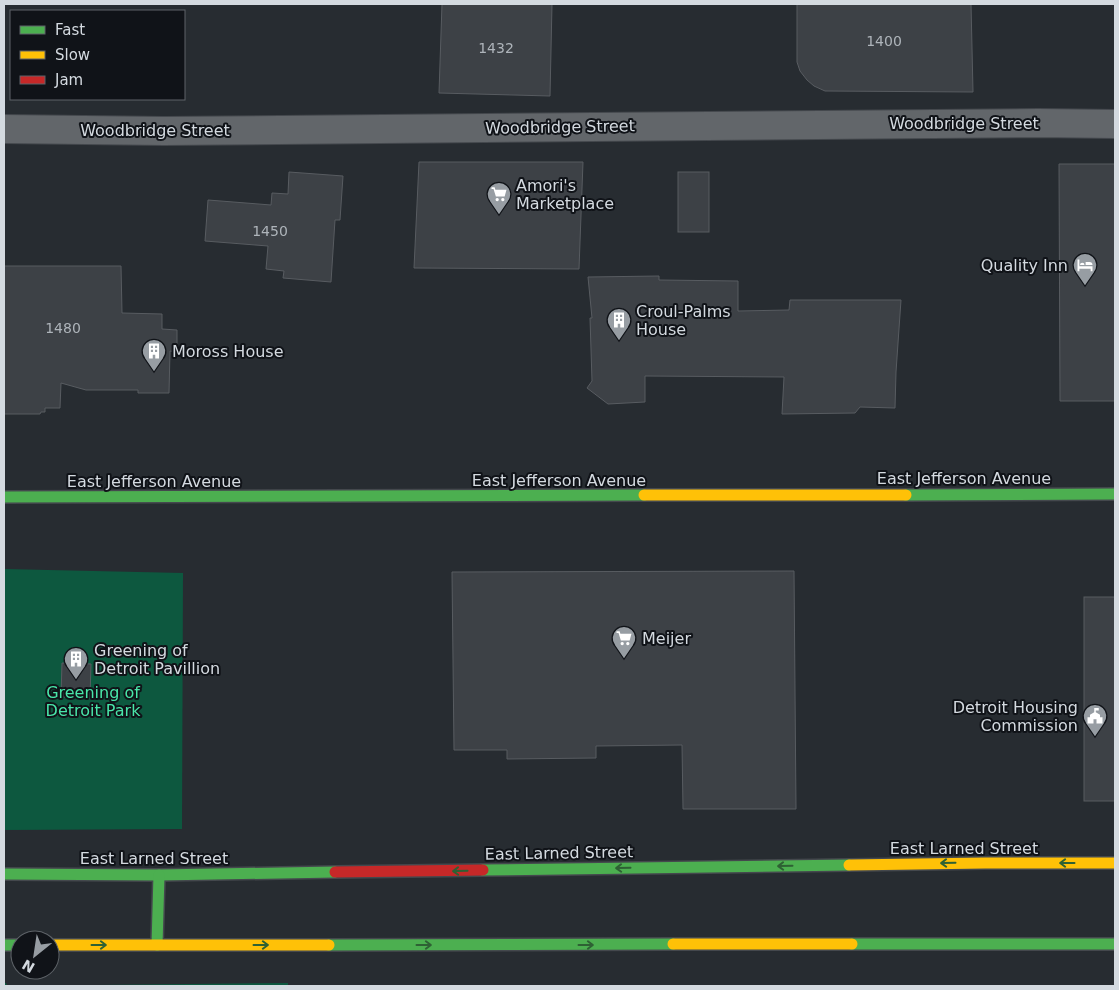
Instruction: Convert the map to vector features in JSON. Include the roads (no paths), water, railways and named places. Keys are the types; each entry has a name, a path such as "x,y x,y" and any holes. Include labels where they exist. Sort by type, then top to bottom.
{"street":[{"name":"Woodbridge Street","path":"4,129 164,131 1038,122 1115,124"},
{"name":"East Jefferson Avenue","path":"4,497 1115,494"},
{"name":"East Larned Street","path":"4,874 159,875 985,862 1115,863"},
{"path":"157,945 159,875"},
{"path":"60,945 1115,944"}],"place":[{"name":"Amori's Marketplace","path":"499,215"},
{"name":"Quality Inn","path":"1085,286"},
{"name":"Croul-Palms House","path":"619,341"},
{"name":"Moross House","path":"154,372"},
{"name":"Meijer","path":"624,659"},
{"name":"Greening of Detroit Pavillion","path":"76,680"},
{"name":"Detroit Housing Commission","path":"1095,737"}],"park label":[{"name":"Greening of Detroit Park","path":"93,701"}]}
